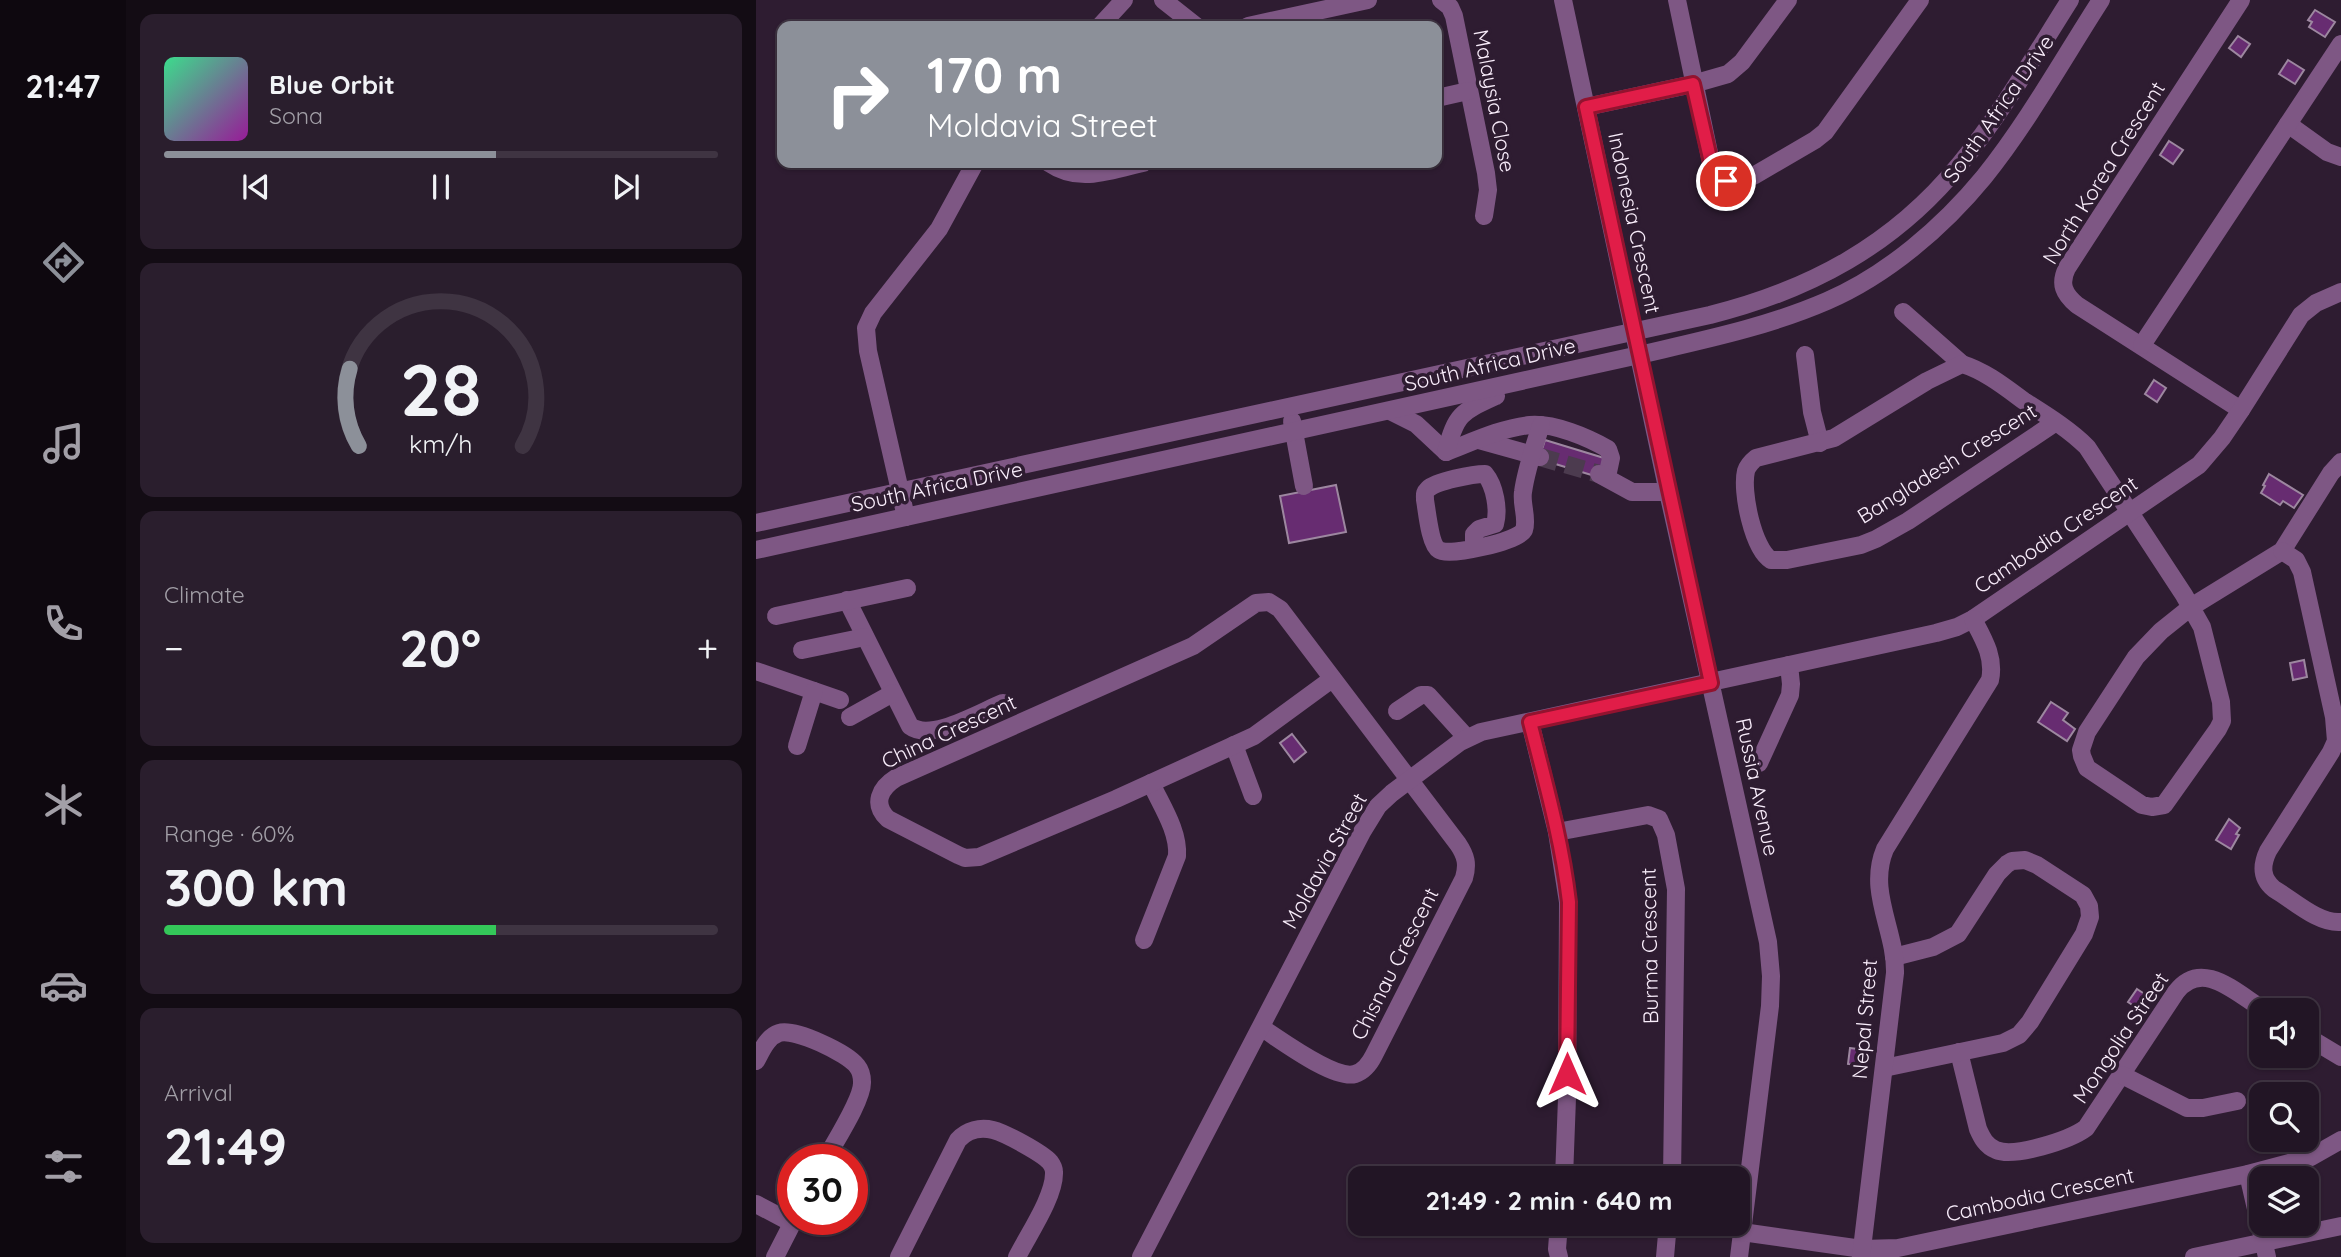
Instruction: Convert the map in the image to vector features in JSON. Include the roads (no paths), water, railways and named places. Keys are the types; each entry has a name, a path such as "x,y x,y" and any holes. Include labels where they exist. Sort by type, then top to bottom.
{"street":[{"path":"1105,21 1124,0"},
{"path":"1163,0 1190,21"},
{"path":"1271,21 1368,0"},
{"name":"Malaysia Close","path":"1441,0 1450,7 1454,16 1486,173 1488,190 1484,216"},
{"name":"Indonesia Crescent","path":"1563,0 1634,331"},
{"path":"1677,0 1709,158 1715,173 1732,183 1745,180 1825,132 1920,0"},
{"path":"1586,107 1721,77 1737,68 1788,0"},
{"name":"South Africa Drive","path":"756,523 1710,315 1772,298 1836,268 1883,238 1931,196 1968,154 2070,0"},
{"name":"South Africa Drive","path":"756,550 1528,381 1755,327 1829,300 1896,260 1944,219 1984,176 2101,0"},
{"name":"North Korea Crescent","path":"2241,0 2067,268 2063,279 2064,291 2069,298 2241,410"},
{"path":"2142,345 2341,44"},
{"path":"1442,97 1468,91"},
{"path":"2288,124 2327,152 2341,157"},
{"path":"906,517 868,351 866,328 881,302 939,229 972,168"},
{"path":"1057,168 1077,175 1116,168"},
{"name":"Cambodia Crescent","path":"1711,683 1947,630 1973,619 2199,465 2241,410 2301,315 2316,303 2341,292"},
{"path":"1903,312 1962,364"},
{"name":"Russia Avenue","path":"1634,331 1768,942 1770,1006 1750,1167"},
{"path":"1805,355 1812,412 1821,443"},
{"name":"Bangladesh Crescent","path":"2056,422 1908,521 1876,539 1861,545 1787,560 1771,560 1760,549 1746,500 1747,468 1756,458 1763,454 1821,443 1843,433 1941,373 1962,364 1989,377 2056,422 2076,436 2087,447 2191,607"},
{"path":"1446,452 1456,422 1466,410 1528,381"},
{"path":"1290,407 1304,486"},
{"path":"1390,411 1416,424 1446,452"},
{"path":"1446,452 1521,426 1541,425 1608,449 1611,458 1603,476 1620,486 1632,492 1668,492"},
{"path":"1474,548 1474,534 1479,529 1495,524 1497,520 1495,499 1485,474 1441,483 1430,487 1425,493 1433,544 1439,551 1448,553 1474,548 1510,540 1520,536 1525,529 1523,494 1541,425"},
{"path":"1479,440 1535,456"},
{"path":"2191,607 2202,627 2209,649 2221,702 2222,721 2168,800 2160,807 2147,807 2087,768 2082,756 2082,743 2087,732 2136,657 2161,631 2191,607 2281,551 2341,462"},
{"path":"1495,499 1523,494"},
{"path":"2281,551 2296,560 2302,572 2333,709 2336,741 2268,851 2263,872 2268,883 2284,895 2323,919 2341,922"},
{"path":"776,616 906,588"},
{"path":"847,600 893,694 910,726 916,731 927,732 943,728 1003,703"},
{"name":"China Crescent","path":"1332,679 1261,732 989,855 971,858 958,855 888,819 881,812 879,802 883,788 896,778 1198,643 1241,611 1256,603 1269,602 1280,609 1410,780"},
{"name":"Nepal Street","path":"1861,1253 1895,973 1878,886 1881,860 1885,849 1990,680 1990,654 1973,619"},
{"path":"802,650 865,637"},
{"path":"1759,763 1790,695 1789,665"},
{"path":"756,671 840,700"},
{"name":"Moldavia Street","path":"1142,1257 1373,814 1384,799 1467,738 1481,732 1711,683"},
{"path":"797,746 814,691"},
{"path":"849,717 893,694"},
{"path":"1397,711 1421,695 1428,695 1467,738"},
{"path":"1530,722 1557,831 1569,902 1564,1166"},
{"path":"1234,745 1252,796"},
{"name":"Chisnau Crescent","path":"1262,1028 1336,1072 1352,1075 1359,1073 1369,1064 1466,871 1464,854 1410,780"},
{"path":"1144,940 1178,848 1175,835 1151,782"},
{"name":"Burma Crescent","path":"1557,831 1648,815 1659,819 1666,835 1676,889 1672,1166"},
{"path":"1884,1068 2014,1039 2025,1028 2088,924 2090,912 2087,900 2037,865 2025,860 2012,861 1997,874 1958,934 1945,942 1894,957"},
{"name":"Mongolia Street","path":"1959,1052 1978,1129 1988,1145 1999,1151 2014,1152 2070,1138 2081,1133 2091,1123 2182,983 2194,977 2213,979 2249,1001"},
{"path":"756,1061 770,1038 778,1033 791,1031 848,1058 856,1065 862,1079 861,1092 833,1144"},
{"path":"2319,1044 2341,1057"},
{"path":"2122,1075 2187,1108 2203,1108 2237,1101"},
{"path":"899,1257 958,1140 968,1132 984,1129 997,1132 1044,1157 1053,1167 1054,1177 1050,1192 1017,1257"},
{"name":"Cambodia Crescent","path":"1750,1233 1861,1253 1913,1245 2248,1174 2311,1157 2341,1140"},
{"path":"2248,1174 2271,1246"},
{"path":"756,1204 777,1214"},
{"path":"2194,1257 2271,1246 2341,1226"},
{"path":"775,1257 786,1235"},
{"path":"1558,1236 1559,1257"},
{"path":"1665,1257 1667,1236"},
{"name":"Russia Avenue","path":"1740,1257 1742,1236"}],"tunnel":[{"path":"1540,457 1599,474"}]}
